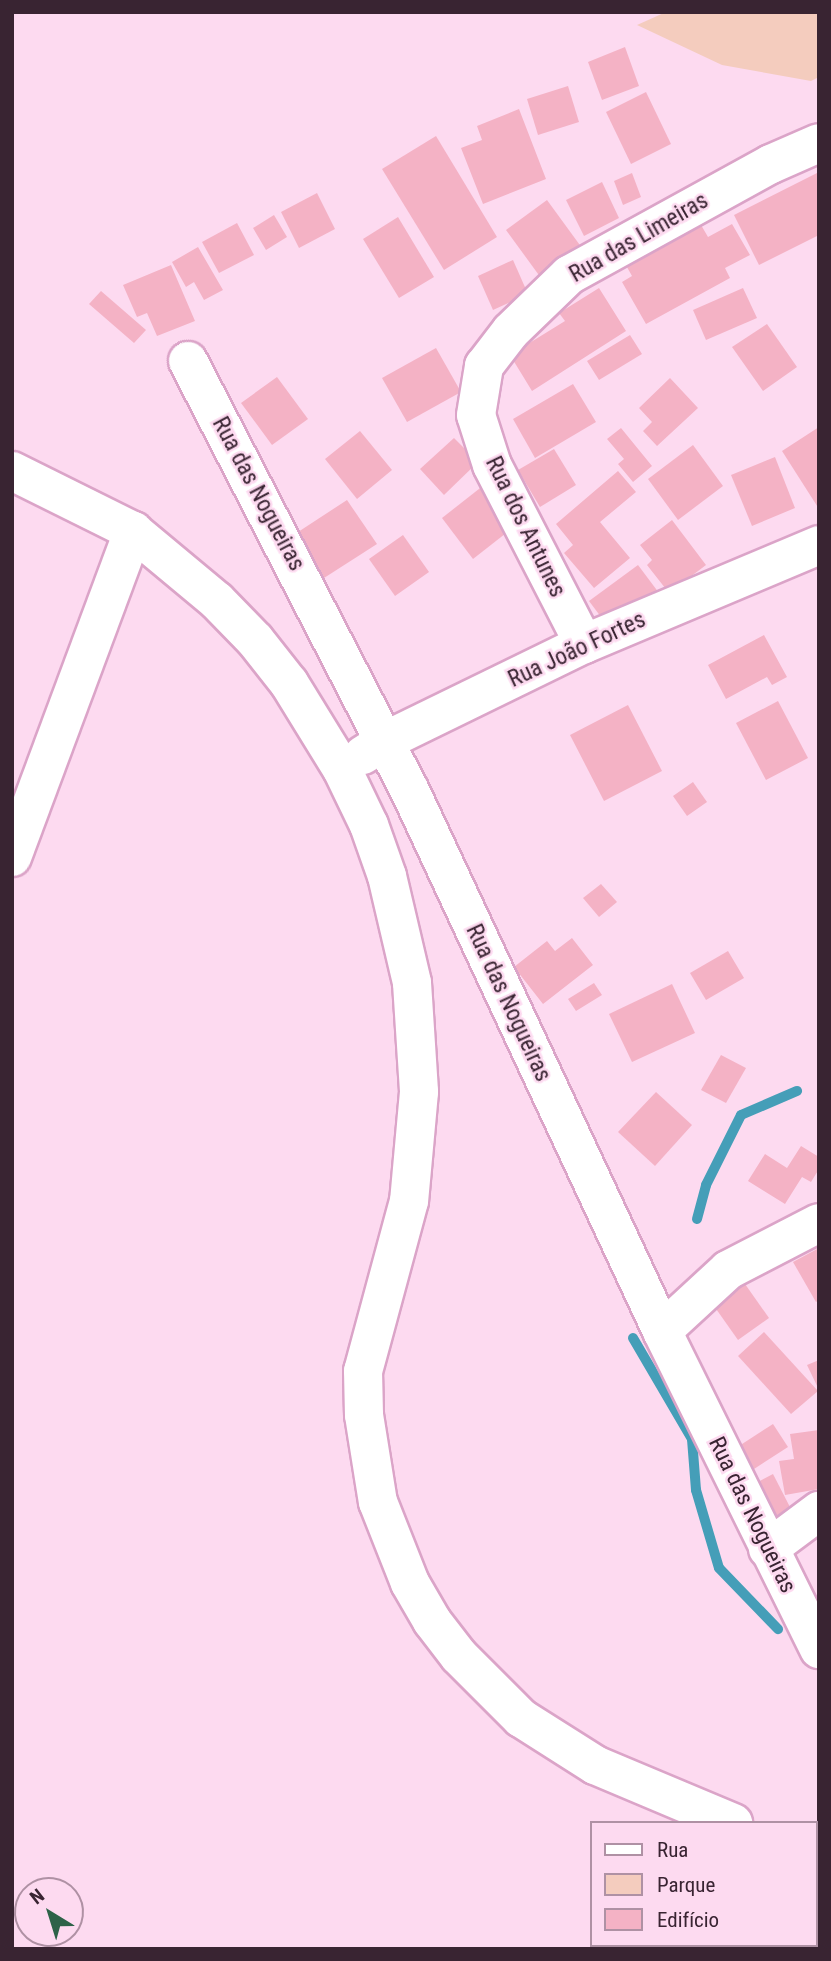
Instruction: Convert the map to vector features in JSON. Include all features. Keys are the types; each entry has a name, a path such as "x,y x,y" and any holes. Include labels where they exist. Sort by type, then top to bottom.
{"street":[{"name":"Rua das Limeiras","path":"484,366 511,331 569,275 771,164 819,143"},
{"name":"Rua das Nogueiras","path":"188,361 385,741 662,1331 819,1650"},
{"name":"Rua dos Antunes","path":"484,366 476,415 492,465 584,644"},
{"path":"12,471 133,531 217,601 255,640 296,694 342,769 369,825 387,876 412,983 418,1037 419,1092 409,1201 363,1371 363,1415 378,1502 392,1543 432,1621 481,1680 521,1718 594,1765 728,1821"},
{"path":"12,857 133,531"},
{"name":"Rua João Fortes","path":"342,769 385,741 584,644 819,545"},
{"path":"662,1331 727,1270 819,1223"},
{"path":"768,1549 819,1511"}],"green space":[{"path":"666,12 819,12 819,77 811,81 722,65 637,25"}],"building":[{"path":"625,47 639,86 602,100 588,62"},
{"path":"568,86 579,122 538,135 527,99"},
{"path":"646,92 671,144 631,164 606,112"},
{"path":"519,109 546,179 483,204 461,148 482,140 477,126"},
{"path":"436,136 497,237 444,270 382,169"},
{"path":"819,172 819,235 759,265 734,215"},
{"path":"632,173 641,197 623,205 614,181"},
{"path":"602,182 619,218 584,236 566,200"},
{"path":"317,193 335,229 299,248 281,212"},
{"path":"547,200 582,248 541,278 506,230"},
{"path":"274,215 287,237 266,250 253,228"},
{"path":"398,217 434,277 399,298 363,239"},
{"path":"697,218 708,237 732,224 750,255 725,268 730,278 646,324 622,282 632,276 623,260"},
{"path":"237,223 254,255 219,273 202,242"},
{"path":"198,247 223,290 204,300 194,282 186,287 172,262"},
{"path":"513,260 528,294 493,310 478,276"},
{"path":"171,265 195,321 157,336 147,313 137,317 123,285"},
{"path":"599,288 626,331 532,391 510,355 565,321 559,313"},
{"path":"743,288 757,318 706,340 693,310"},
{"path":"101,291 146,330 134,343 89,304"},
{"path":"767,324 797,367 763,391 732,347"},
{"path":"630,335 642,354 599,380 587,361"},
{"path":"436,348 461,392 407,422 382,378"},
{"path":"277,377 308,419 272,445 241,403"},
{"path":"670,378 698,408 657,446 643,431 652,422 639,408"},
{"path":"573,384 596,422 535,458 513,419"},
{"path":"819,427 819,509 782,451"},
{"path":"621,428 652,466 633,482 618,464 624,459 607,439"},
{"path":"360,431 392,470 357,499 325,459"},
{"path":"454,438 478,462 444,495 420,469"},
{"path":"693,445 723,486 678,520 648,479"},
{"path":"554,449 576,485 540,507 518,470"},
{"path":"775,457 795,508 752,526 731,475"},
{"path":"618,471 636,492 600,522 630,558 594,588 564,553 573,545 556,524"},
{"path":"484,485 515,526 473,559 442,518"},
{"path":"347,500 377,544 324,578 295,534"},
{"path":"672,520 706,565 669,593 647,565 652,560 640,545"},
{"path":"403,535 429,572 395,596 369,559"},
{"path":"638,565 659,593 610,629 589,601"},
{"path":"764,635 787,677 772,685 767,677 726,699 708,665"},
{"path":"778,701 808,758 766,780 736,723"},
{"path":"628,705 662,771 604,801 570,735"},
{"path":"693,782 707,802 687,816 673,796"},
{"path":"601,884 617,902 599,917 583,898"},
{"path":"572,938 593,965 543,1004 514,967 547,941 555,951"},
{"path":"728,951 744,978 706,1000 690,973"},
{"path":"594,983 602,995 576,1011 568,999"},
{"path":"672,984 695,1033 632,1062 609,1014"},
{"path":"721,1055 746,1068 726,1103 701,1090"},
{"path":"656,1092 692,1125 655,1166 618,1132"},
{"path":"801,1146 819,1157 819,1169 811,1182 802,1177 785,1204 748,1181 765,1154 787,1168"},
{"path":"819,1248 819,1300 816,1302 793,1262"},
{"path":"745,1284 769,1318 738,1340 714,1306"},
{"path":"764,1332 818,1391 791,1414 738,1356"},
{"path":"819,1360 819,1390 807,1365"},
{"path":"773,1424 788,1447 754,1469 739,1446"},
{"path":"819,1430 819,1489 785,1495 779,1461 794,1459 790,1434"},
{"path":"773,1474 792,1511 776,1520 756,1483"}],"waterway":[{"path":"697,1219 706,1185 741,1115 797,1091"},
{"path":"633,1338 692,1439 696,1490 719,1568 778,1629"}]}
